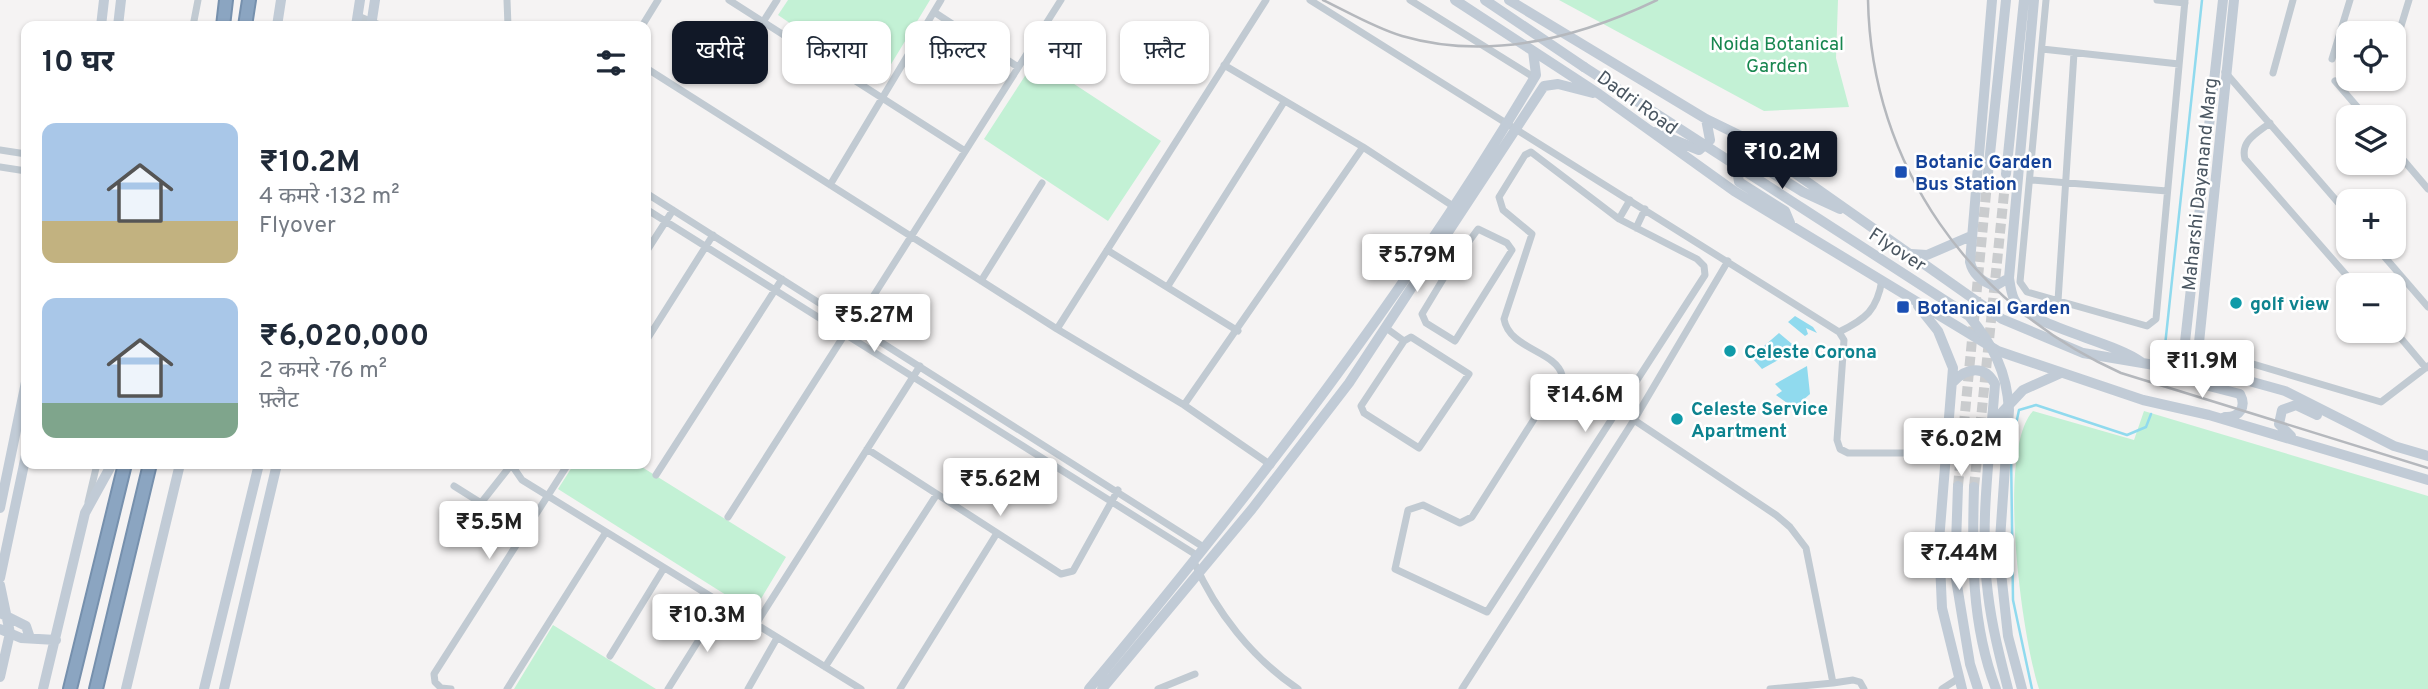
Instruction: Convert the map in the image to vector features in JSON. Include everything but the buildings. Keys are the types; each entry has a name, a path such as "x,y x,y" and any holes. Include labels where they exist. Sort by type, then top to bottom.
{"highway":[{"path":"224,21 226,0"},
{"path":"246,21 249,0"},
{"path":"70,689 124,469"},
{"path":"96,689 149,469"}],"main road":[{"path":"102,21 104,0"},
{"path":"119,21 121,0"},
{"path":"278,21 281,0"},
{"path":"357,21 360,0"},
{"path":"375,0 375,21"},
{"name":"Dadri Road","path":"1455,0 1599,94 1734,191 1998,351 2176,409 2209,415"},
{"name":"Flyover","path":"1485,0 1969,316 1986,337 2001,365 2008,386 2009,410 1998,530 2008,636 2022,689"},
{"path":"1509,0 1706,119 1745,138 2003,318 2083,353 2182,369 2285,391 2394,446"},
{"path":"1992,0 1970,262 1975,275 1995,286 2009,278"},
{"path":"1988,173 2006,0"},
{"path":"2006,174 2024,0"},
{"path":"2034,0 2009,278 2014,300 2023,310 2060,328 2126,350 2142,363"},
{"name":"Maharshi Dayanand Marg","path":"2182,369 2223,0"},
{"name":"Maharshi Dayanand Marg","path":"2196,372 2234,0"},
{"path":"1102,689 1337,378 1457,209 1511,126 1535,78 1537,69 1533,51"},
{"path":"1511,126 1546,84 1599,94"},
{"path":"1645,129 1699,150 1710,140 1706,119"},
{"path":"1790,223 1785,211 1739,182 1737,170 1742,164 1754,162 1804,192 1858,217"},
{"path":"1089,689 1341,394 1433,256 1457,209"},
{"path":"1911,254 1927,255 1971,236"},
{"path":"1908,296 1927,316 1944,342 1953,368 1939,541 1942,603 1961,683"},
{"path":"1952,382 1966,371 1979,369 1990,375 1995,384 1985,540 1988,592 1996,643 2008,689"},
{"path":"2196,372 2204,385 2236,392 2243,402 2241,411 2235,416 2209,415"},
{"path":"1993,422 2023,390 2061,373"},
{"path":"0,508 21,406"},
{"path":"2310,446 2281,429 2279,414 2286,407 2300,407 2394,446 2428,456"},
{"path":"2209,415 2428,480"},
{"path":"0,578 23,469"},
{"path":"43,689 85,513 109,469"},
{"path":"125,689 179,469"},
{"path":"204,689 257,469"},
{"path":"224,689 276,469"},
{"path":"1958,486 1955,573 1970,664 1978,689"},
{"path":"1975,487 1972,559 1977,614 1986,664 1996,689"},
{"path":"0,585 3,614 0,677"},
{"path":"3,614 26,626 30,638"},
{"path":"2,630 21,638 56,640"}],"street":[{"path":"194,21 198,0"},
{"path":"507,0 508,21"},
{"path":"645,21 658,0"},
{"path":"729,0 761,21"},
{"path":"764,21 777,0"},
{"path":"830,184 941,0"},
{"path":"728,517 845,334 855,325 1061,0"},
{"path":"1056,329 1266,0"},
{"path":"1310,0 1839,332 1843,340 1837,440 1840,449 1847,453 1948,453"},
{"path":"1410,0 1535,78"},
{"path":"2046,0 2020,282 2027,292 2147,326 2156,319 2185,1 2157,0"},
{"path":"2273,73 2293,0"},
{"path":"2332,60 2350,0"},
{"path":"2403,21 2409,0"},
{"path":"934,12 1018,67"},
{"path":"768,25 965,151"},
{"path":"2042,49 2179,64"},
{"path":"2057,301 2074,53"},
{"path":"2216,61 2336,200"},
{"path":"1224,65 1363,148 1457,209"},
{"path":"651,71 1056,329 1184,405 1271,465"},
{"path":"2335,81 2356,105"},
{"path":"1168,286 1284,102"},
{"path":"2270,123 2246,142 2243,150 2245,159 2345,273"},
{"path":"1184,405 1363,148"},
{"path":"0,149 21,153"},
{"path":"1531,152 1619,219 1636,228 1698,259 1704,266 1705,275 1487,612 1395,569 1408,510 1415,505 1423,505 1460,523 1472,517 1562,375 1558,366 1506,330 1504,319 1532,240 1527,228 1499,204 1503,188 1525,155 1531,152"},
{"path":"2406,163 2428,189"},
{"path":"0,167 21,170"},
{"path":"2031,180 2167,191"},
{"path":"981,281 1042,183"},
{"path":"651,196 1118,491 1199,559 1251,651 1274,673 1298,689"},
{"path":"1619,219 1630,200"},
{"path":"1636,228 1645,209"},
{"path":"651,244 673,210"},
{"path":"651,212 914,376 1199,559"},
{"path":"1478,229 1507,243 1512,250 1455,341 1426,323 1422,314 1451,266 1478,229"},
{"path":"651,333 713,235"},
{"path":"1107,250 1238,331"},
{"path":"1433,256 1451,266"},
{"path":"2386,259 2428,307"},
{"path":"1462,689 1634,421 1728,261"},
{"path":"656,475 782,279"},
{"path":"1839,332 1872,313 1879,300 1882,280"},
{"path":"1386,328 1404,341"},
{"path":"1411,337 1417,339 1469,374 1419,448 1362,410 1362,402 1404,341 1411,337"},
{"path":"2199,348 2381,402 2427,367 2405,343"},
{"path":"756,624 920,366"},
{"path":"1634,421 1790,527 1806,548 1833,683"},
{"path":"867,449 1067,575 1073,571 1118,491"},
{"path":"85,513 96,469"},
{"path":"454,486 481,503 507,469"},
{"path":"514,469 522,480 862,689"},
{"path":"451,689 441,688 435,682 434,674 565,469"},
{"path":"825,667 937,494"},
{"path":"507,689 606,532"},
{"path":"900,689 997,533"},
{"path":"610,656 664,568"},
{"path":"668,689 722,603"},
{"path":"748,689 777,638"},
{"path":"1158,689 1195,674"},
{"path":"1770,689 1853,680 1860,682 1864,689"},
{"path":"1942,689 1961,683"}],"green space":[{"path":"788,0 930,0 917,21 905,21 905,41 891,64 891,21 787,21 778,15"},
{"name":"Noida Botanical Garden","path":"1559,0 1838,0 1836,58 1849,107 1764,111"},
{"path":"1024,77 1024,84 1074,84 1161,141 1108,221 984,139"},
{"path":"2033,411 2134,440 2144,411 2428,496 2428,689 2039,689 2032,664 2020,589 2014,503 2016,464 2022,432"},
{"path":"571,469 645,469 786,557 753,612 558,489"},
{"path":"553,625 656,689 514,689"}],"water":[{"path":"1795,316 1813,327 1817,333 1806,328 1808,334 1805,336 1788,322"},
{"path":"1779,333 1798,349 1762,369 1753,359 1756,353"},
{"path":"1807,366 1810,394 1794,408 1776,395 1782,391 1775,384"}],"waterway":[{"path":"2164,355 2202,0"},
{"path":"2012,443 2019,410 2036,405 2127,435 2146,427 2151,414"},
{"path":"2011,450 2013,600 2032,689"}],"tunnel":[{"path":"1958,486 1988,173"},
{"path":"1974,487 2006,174"}],"railway":[{"path":"1323,0 1392,33 1434,43 1467,46 1500,46 1564,35 1657,0"},
{"path":"1868,0 1874,61 1888,119 1910,173 1940,224 1976,269 2019,310 2067,345 2121,373 2428,468"}],"place":[{"name":"Botanic Garden Bus Station","path":"1901,172"},
{"name":"golf view","path":"2236,303"},
{"name":"Botanical Garden","path":"1903,307"},
{"name":"Celeste Corona","path":"1730,351"},
{"name":"Celeste Service Apartment","path":"1677,419"}]}
